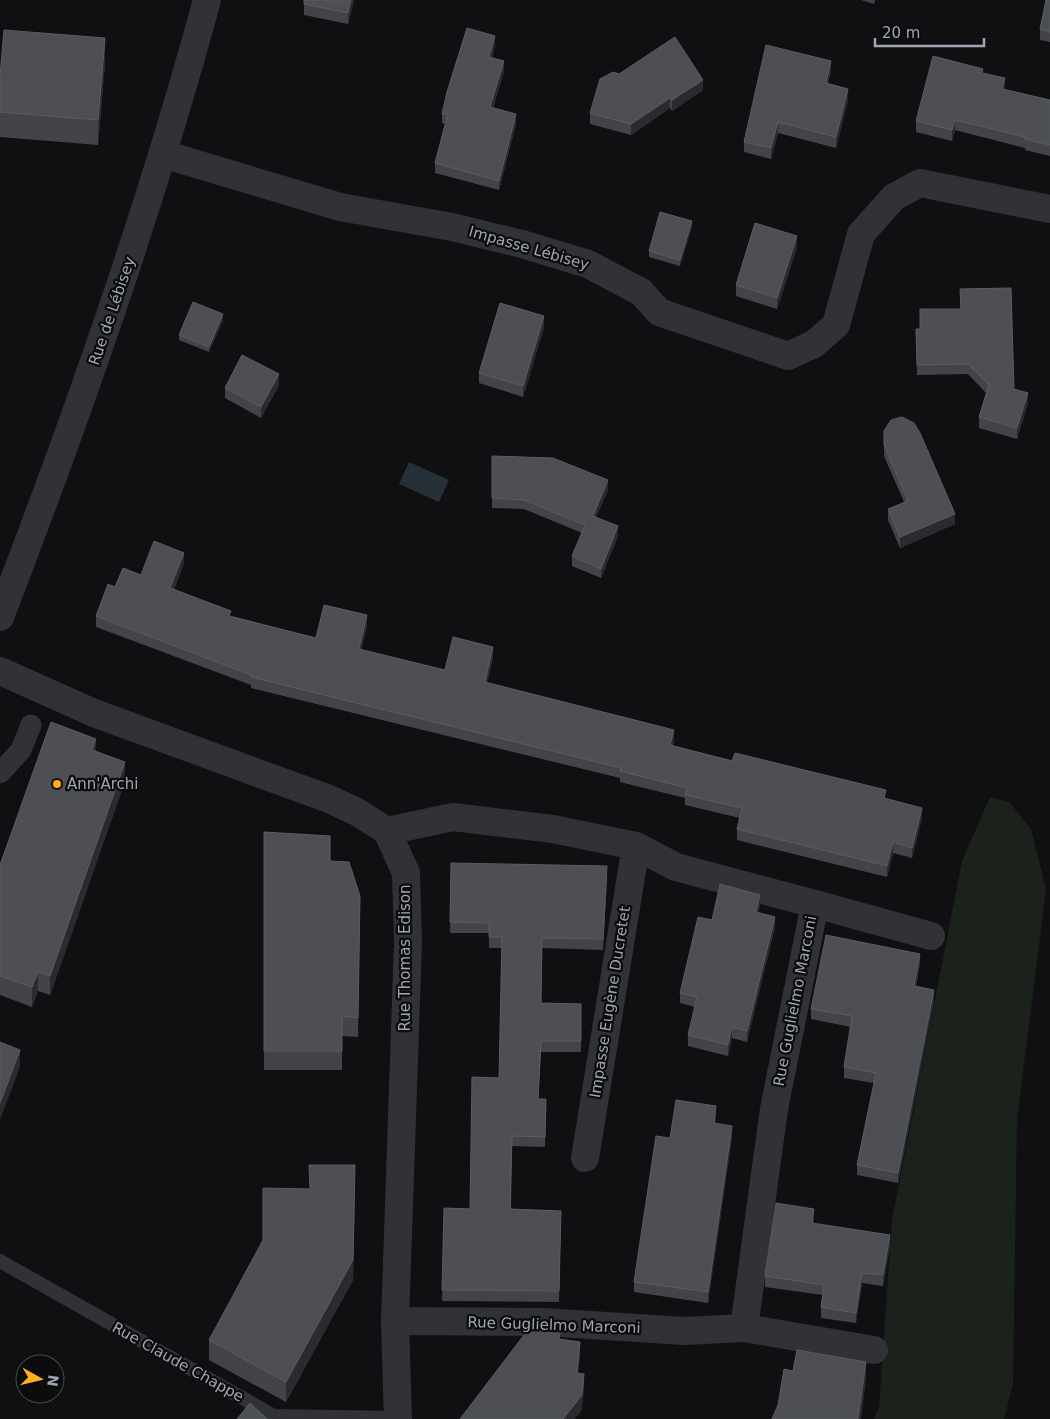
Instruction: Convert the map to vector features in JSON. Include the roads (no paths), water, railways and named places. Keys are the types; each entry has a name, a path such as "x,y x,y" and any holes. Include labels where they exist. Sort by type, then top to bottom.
{"street":[{"name":"Rue de Lébisey","path":"0,617 115,306 163,154 205,0"},
{"name":"Impasse Lébisey","path":"163,154 340,207 461,229 522,244 588,264 642,292 659,312 788,356 814,344 836,325 861,234 894,198 920,183 1050,209"},
{"path":"0,671 94,713 329,799 357,812 387,831"},
{"path":"0,773 21,750 31,725"},
{"name":"Rue Guglielmo Marconi","path":"387,831 453,816 553,829 636,846 676,867 815,904 774,1109 744,1328"},
{"name":"Rue Thomas Edison","path":"387,831 406,873 408,942 395,1321 398,1418"},
{"name":"Impasse Eugène Ducretet","path":"585,1158 636,846"},
{"path":"815,904 931,936"},
{"name":"Rue Guglielmo Marconi","path":"395,1321 544,1322 684,1331 744,1328 874,1350"}],"lane":[{"name":"Rue Claude Chappe","path":"0,1261 274,1416 398,1418"}],"place":[{"name":"Ann'Archi","path":"57,784"}]}
